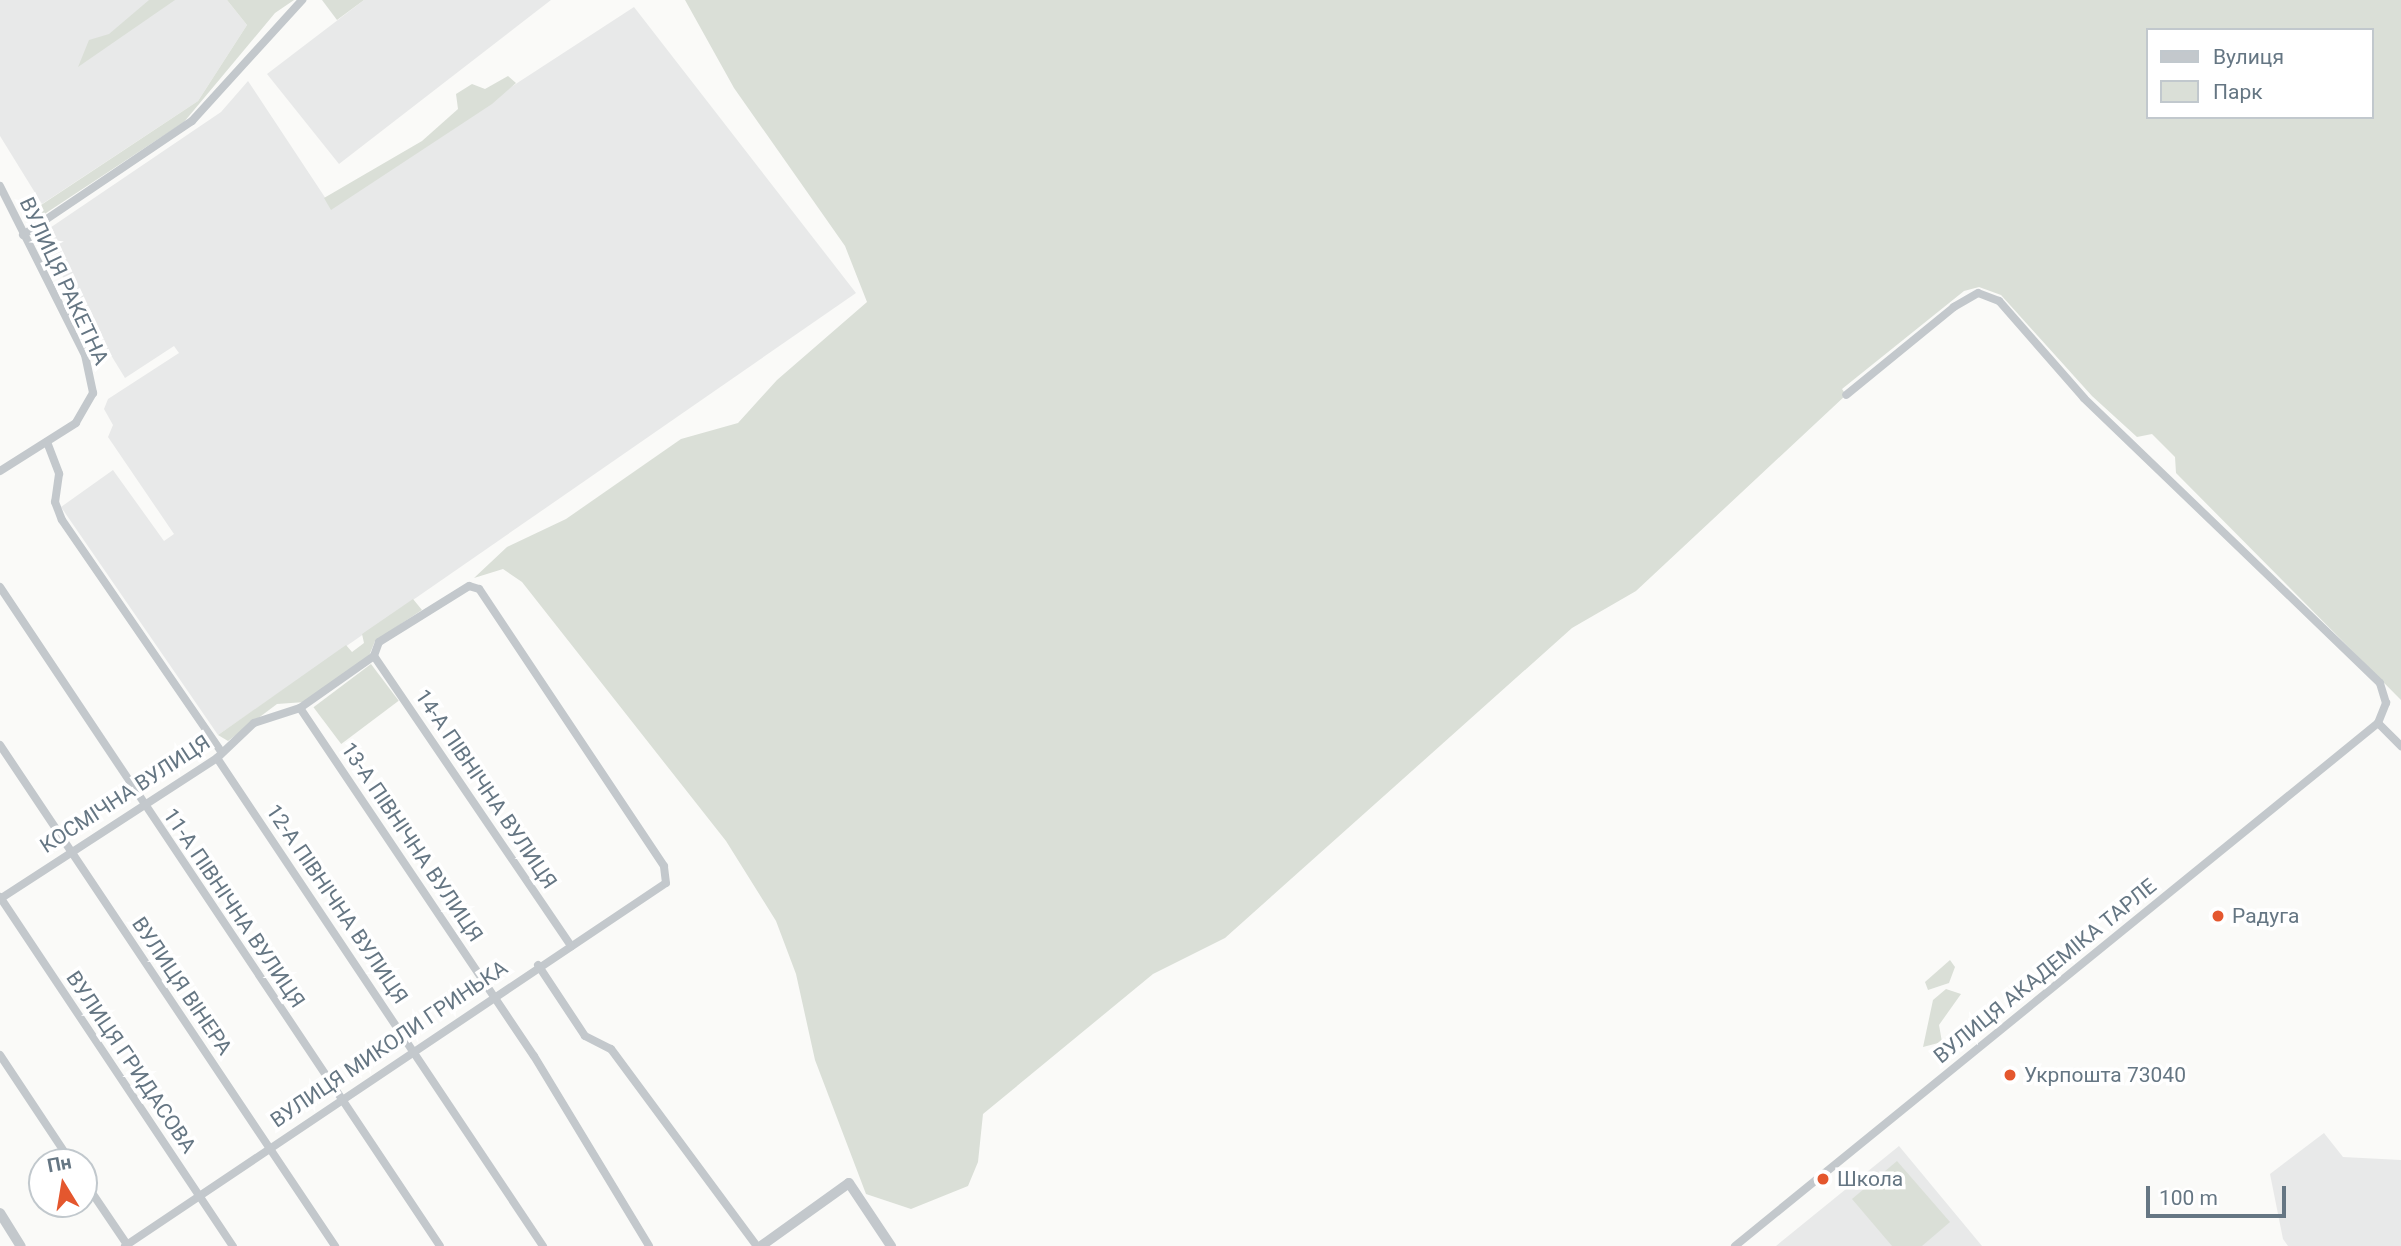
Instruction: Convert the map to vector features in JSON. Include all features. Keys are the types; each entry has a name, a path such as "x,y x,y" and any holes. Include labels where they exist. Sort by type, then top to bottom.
{"street":[{"path":"23,234 192,121 302,0"},
{"name":"ВУЛИЦЯ РАКЕТНА","path":"0,186 85,355 93,383 85,411 47,442 0,471"},
{"path":"1846,395 1954,307 1978,293 1999,300 2084,398 2380,683 2386,703 2378,723 2401,746"},
{"name":"12-А ПІВНІЧНА ВУЛИЦЯ","path":"47,442 59,474 55,502 62,520 543,1246"},
{"name":"КОСМІЧНА ВУЛИЦЯ","path":"0,898 71,849 143,806 219,754 269,714 300,708 472,585 667,872"},
{"name":"11-А ПІВНІЧНА ВУЛИЦЯ","path":"0,587 143,806 342,1097 440,1246"},
{"name":"14-А ПІВНІЧНА ВУЛИЦЯ","path":"374,654 571,946"},
{"name":"13-А ПІВНІЧНА ВУЛИЦЯ","path":"300,708 494,995 649,1246"},
{"name":"ВУЛИЦЯ АКАДЕМІКА ТАРЛЕ","path":"1735,1246 2378,723"},
{"name":"ВУЛИЦЯ ВІНЕРА","path":"0,745 335,1246"},
{"name":"ВУЛИЦЯ МИКОЛИ ГРИНЬКА","path":"126,1246 268,1146 538,965 657,894 667,872"},
{"name":"ВУЛИЦЯ ГРИДАСОВА","path":"0,898 233,1246"},
{"path":"538,965 585,1036 611,1049 759,1246 849,1183 891,1246"},
{"path":"0,1055 62,1148"},
{"path":"98,1203 126,1246"},
{"path":"0,1213 21,1246"}],"shaded area":[{"path":"0,0 227,0 247,25 198,101 42,204 0,136"},
{"path":"364,0 551,0 339,164 267,74"},
{"path":"634,7 856,293 218,735 61,507 113,470 164,541 174,534 108,437 113,425 104,409 108,399 179,353 174,346 125,378 38,236 221,112 248,81 330,205"},
{"path":"2324,1133 2343,1157 2401,1160 2401,1246 2288,1246 2283,1239 2270,1174"},
{"path":"1899,1146 1982,1246 1776,1246"}],"green space":[{"path":"149,0 175,0 78,67 89,40 109,34"},
{"path":"227,0 294,0 275,13 184,122 37,219 32,211 198,101 247,25"},
{"path":"322,0 364,0 337,20"},
{"path":"685,0 2401,0 2401,700 2176,473 2175,457 2152,434 2137,437 2092,396 2001,295 1979,287 1964,291 1842,389 1846,395 1636,591 1572,628 1225,938 1153,974 983,1114 978,1162 968,1186 911,1209 866,1194 815,1060 796,974 776,921 726,841 522,582 503,569 474,578 507,547 566,519 681,439 738,423 777,380 867,302 845,246 734,88"},
{"path":"508,76 516,83 492,104 331,210 324,198 422,141 458,109 456,94 472,84 485,89"},
{"path":"413,599 422,610 375,641 369,656 305,702 277,704 228,741 218,735 346,645 352,652 364,643 362,634"},
{"path":"371,664 399,701 341,744 313,707"},
{"path":"1950,960 1955,967 1949,983 1928,990 1925,982"},
{"path":"1946,989 1961,994 1939,1025 1942,1042 1923,1047 1933,1000"},
{"path":"1897,1161 1950,1222 1922,1246 1892,1246 1852,1199"}],"place":[{"name":"Радуга","path":"2218,916"},
{"name":"Укрпошта 73040","path":"2010,1075"},
{"name":"Школа","path":"1823,1179"}]}
